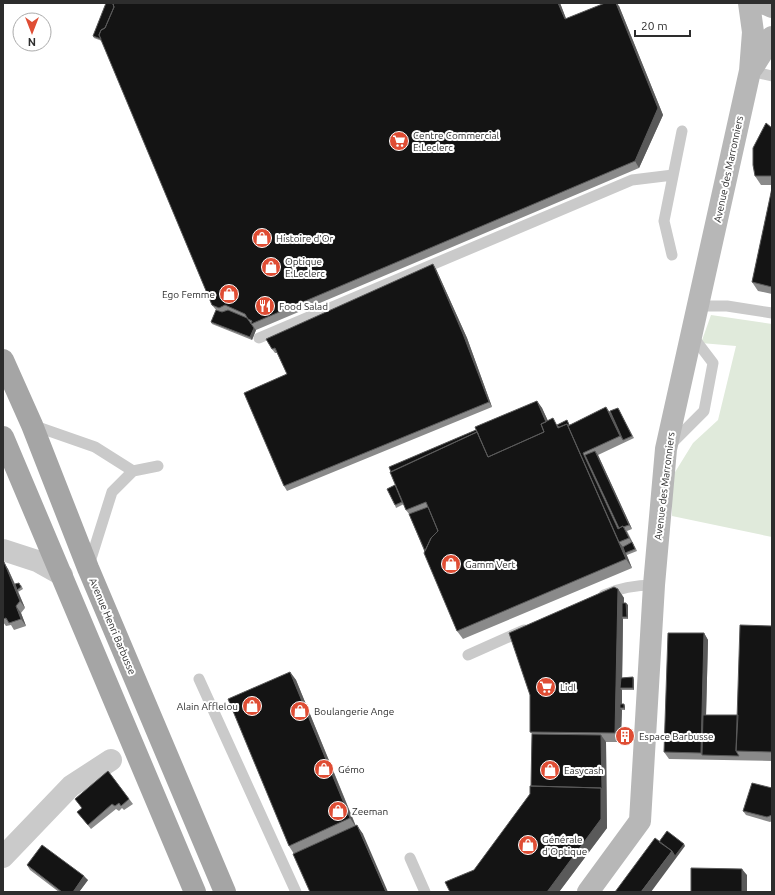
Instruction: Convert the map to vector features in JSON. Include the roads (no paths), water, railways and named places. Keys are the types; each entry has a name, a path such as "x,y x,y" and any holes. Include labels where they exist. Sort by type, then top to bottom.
{"main road":[{"name":"Avenue des Marronniers","path":"588,892 640,821 654,584 666,449 750,71 753,32 749,3"},
{"path":"763,3 772,7"},
{"name":"Avenue des Marronniers","path":"750,71 772,37"},
{"name":"Avenue Henri Barbusse","path":"3,360 32,425 88,568 225,892"},
{"path":"3,437 195,892"}],"street":[{"path":"3,550 36,561 62,575"},
{"path":"3,857 71,786 111,760"}],"lane":[{"path":"750,71 772,76"},
{"path":"672,256 664,221 682,131"},
{"path":"259,338 632,180 673,175"},
{"path":"697,306 727,306 772,313"},
{"path":"666,449 704,411 713,363 691,333"},
{"path":"32,425 94,446 133,471"},
{"path":"88,568 112,492 133,471 158,466"},
{"path":"597,598 611,591 654,584"},
{"path":"468,655 533,626"},
{"path":"199,679 296,892"},
{"path":"410,858 425,892"}],"place":[{"name":"Centre Commercial E.Leclerc","path":"399,141"},
{"name":"Histoire d'Or","path":"262,238"},
{"name":"Optique E.Leclerc","path":"271,267"},
{"name":"Ego Femme","path":"229,294"},
{"name":"Food Salad","path":"265,306"},
{"name":"Gamm Vert","path":"451,564"},
{"name":"Lidl","path":"546,687"},
{"name":"Alain Afflelou","path":"252,706"},
{"name":"Boulangerie Ange","path":"300,711"},
{"name":"Espace Barbusse","path":"625,736"},
{"name":"Gémo","path":"324,769"},
{"name":"Easycash","path":"550,770"},
{"name":"Zeeman","path":"338,811"},
{"name":"Générale d'Optique","path":"528,845"}]}
